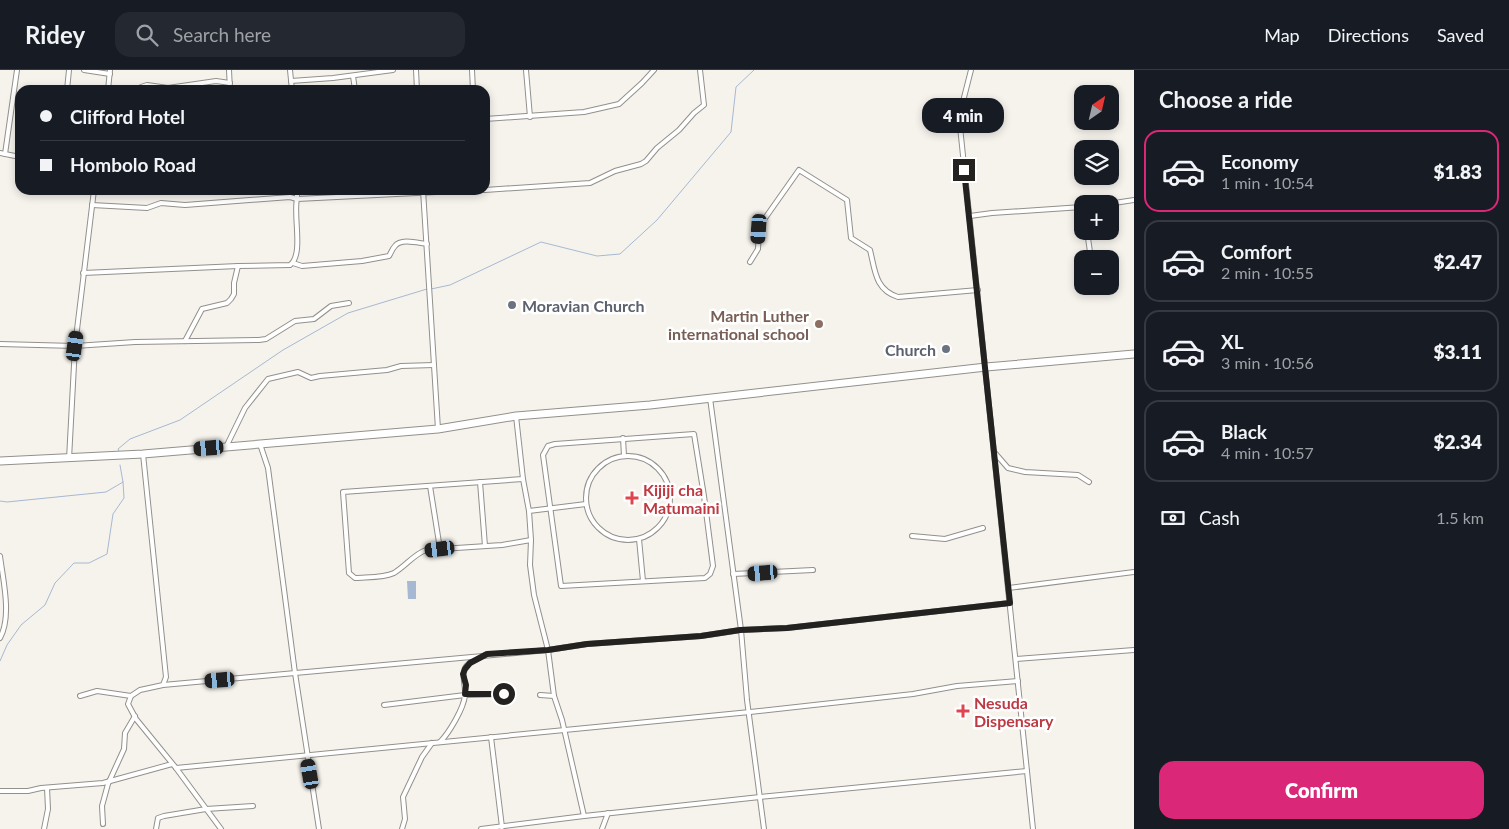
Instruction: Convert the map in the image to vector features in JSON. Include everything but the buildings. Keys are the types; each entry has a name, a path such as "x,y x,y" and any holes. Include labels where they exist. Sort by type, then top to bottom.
{"highway":[{"path":"0,461 144,454 438,429 516,416 1134,354"}],"street":[{"path":"5,154 17,70"},
{"path":"68,85 69,70"},
{"path":"84,70 110,72 109,85"},
{"path":"189,85 216,81 230,83 229,70"},
{"path":"290,70 291,85"},
{"path":"291,81 353,76 393,70"},
{"path":"416,70 417,85"},
{"path":"472,70 473,85"},
{"path":"526,70 530,117"},
{"path":"490,119 584,112 619,104 654,70"},
{"path":"490,190 590,183 615,171 646,161 657,148 679,130 704,105 700,70"},
{"path":"971,70 959,117 1033,829"},
{"path":"353,76 354,85"},
{"path":"0,152 15,156"},
{"path":"750,262 758,249 759,229 762,221 799,170 847,200 851,238 870,250 878,283 890,295 898,297 978,290"},
{"path":"69,459 75,346 93,195"},
{"path":"293,263 296,252 297,195"},
{"path":"92,205 147,208 161,203 185,205 290,197 297,199 374,195"},
{"path":"423,195 438,429"},
{"path":"1119,202 1134,200"},
{"path":"970,216 1074,207"},
{"path":"83,273 238,266 286,266 293,263 302,266 362,261 389,256 399,242 427,244"},
{"path":"185,341 202,309 226,303 231,299 234,294 234,280 238,266"},
{"path":"0,344 75,346 266,339 295,321 314,319 331,306 349,303"},
{"path":"226,446 245,408 268,379 298,372 312,378 387,370 400,366 434,365"},
{"path":"710,398 764,829"},
{"path":"516,416 523,479 529,511 530,565 534,595 548,650 554,696 584,816"},
{"path":"694,434 713,566 710,574 705,578 561,586 551,509 543,455 548,446 623,438 694,434"},
{"path":"623,438 624,456"},
{"path":"260,444 268,468 295,673 319,829"},
{"path":"995,453 1008,468 1025,472 1078,475 1089,482"},
{"path":"144,454 166,677 163,685"},
{"path":"624,456 635,457 651,464 663,475 668,485 670,496 669,508 665,518 650,534 639,539 625,540 611,537 599,529 590,517 586,504 586,494 592,476 606,462 624,456"},
{"path":"523,479 343,492 349,573 355,578 392,574 423,551 508,544 531,540"},
{"path":"480,482 485,546"},
{"path":"430,486 440,549"},
{"path":"529,511 586,504"},
{"path":"912,536 945,538 983,528"},
{"path":"639,539 643,581"},
{"path":"0,556 6,620 0,638"},
{"path":"733,574 813,570"},
{"path":"1009,588 1134,572"},
{"path":"0,606 5,602"},
{"path":"221,829 135,716 128,704 131,696 140,690 163,685 487,654 548,650 587,644 701,636 740,630 787,628 1010,603"},
{"path":"1016,659 1134,650"},
{"path":"440,742 459,713 465,694 466,685 463,674 465,669 470,663 487,654"},
{"path":"176,768 750,712 919,694 957,686 1018,681"},
{"path":"80,696 97,691 131,696"},
{"path":"384,705 465,694 504,694"},
{"path":"540,694 554,696"},
{"path":"102,824 102,806 109,781 124,749 125,734 135,716"},
{"path":"491,737 502,827"},
{"path":"402,829 405,819 403,797 422,757 432,743"},
{"path":"0,791 28,791 109,781 172,764"},
{"path":"481,829 760,797 1027,771"},
{"path":"44,829 48,809 47,788"},
{"path":"156,829 158,818 164,816 206,809 253,806"},
{"path":"602,829 608,814"}],"water":[{"path":"407,581 416,581 416,599 408,599"}],"waterway":[{"path":"431,289 450,285 541,242 597,256 620,254 657,220 731,132 736,87 754,70"},
{"path":"119,451 118,449 130,439 180,420 283,350 348,313 427,289"},
{"path":"0,501 7,502 106,492 123,482 120,465"},
{"path":"0,661 7,645 21,625 45,605 55,583 74,563 89,563 107,554 113,514 124,498 123,482"}],"place":[{"name":"Moravian Church","path":"512,305"},
{"name":"Martin Luther international school","path":"819,324"},
{"name":"Church","path":"946,349"},
{"name":"Kijiji cha Matumaini","path":"632,498"},
{"name":"Nesuda Dispensary","path":"963,711"}],"route":[{"path":"504,694 465,694 466,685 463,674 467,666 487,654 548,650 587,644 701,636 740,630 849,622 868,618 1010,603 964,170"}]}
